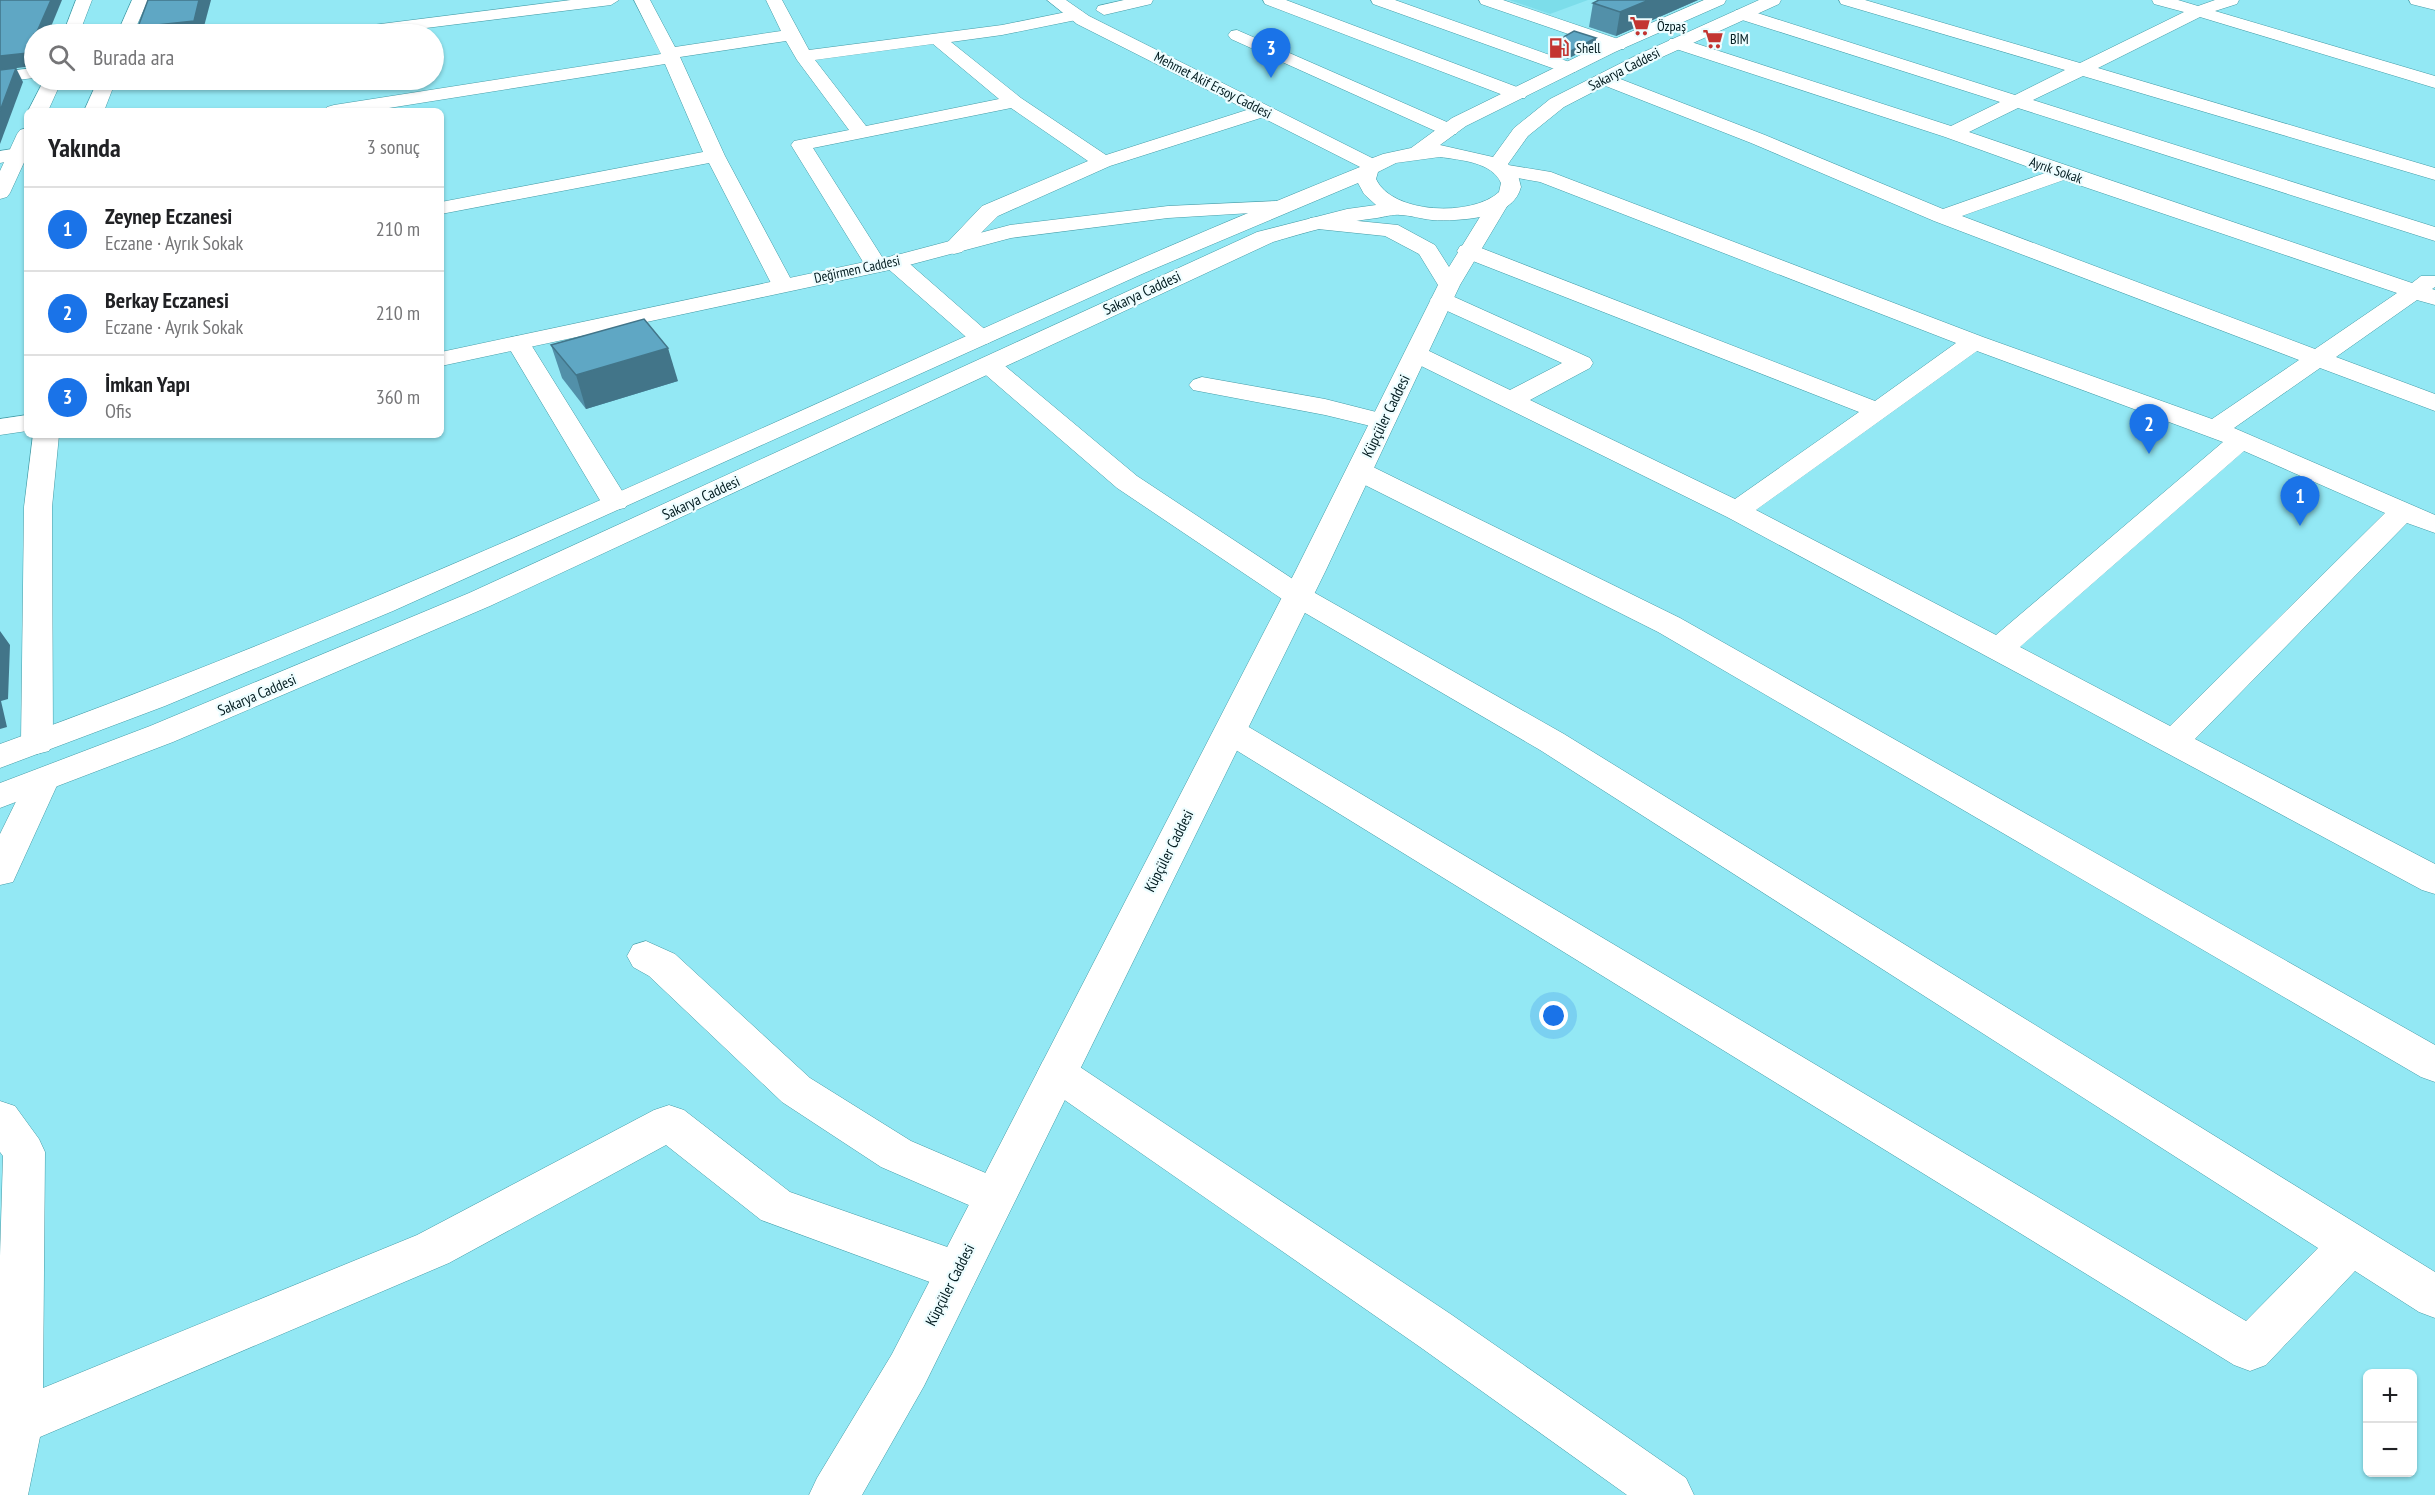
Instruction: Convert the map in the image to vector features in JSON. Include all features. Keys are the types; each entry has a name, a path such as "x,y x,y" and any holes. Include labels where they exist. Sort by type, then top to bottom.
{"street":[{"path":"75,24 84,0"},
{"path":"130,24 141,0"},
{"path":"397,24 486,8 611,0"},
{"path":"642,0 670,55 715,156 783,285"},
{"path":"774,0 803,56 861,133"},
{"name":"Mehmet Akif Ersoy Caddesi","path":"1055,0 1090,9 1252,85"},
{"path":"803,56 1002,30 1090,9 1145,0"},
{"path":"1272,0 1518,94"},
{"path":"1379,0 1569,69"},
{"path":"1487,0 1618,45"},
{"name":"Sakarya Caddesi","path":"1418,152 1459,122 1618,45 1718,0"},
{"name":"Sakarya Caddesi","path":"1499,180 1521,132 1557,103 1676,44 1773,0"},
{"path":"1848,0 2435,174"},
{"path":"2160,0 2435,82"},
{"path":"1952,133 2200,11 2231,0"},
{"path":"2416,0 2435,5"},
{"name":"Mehmet Akif Ersoy Caddesi","path":"1090,9 1263,111 1371,169"},
{"path":"1742,14 2435,234"},
{"path":"361,108 791,35"},
{"path":"1237,36 1449,130"},
{"path":"938,40 1014,102 1103,162"},
{"name":"Ayrık Sokak","path":"1676,44 1952,133 2064,173 2429,288"},
{"path":"0,77 24,74"},
{"path":"1604,79 1758,139 1942,216 2435,403"},
{"path":"39,108 48,90"},
{"path":"95,108 103,90"},
{"path":"981,338 885,264 801,145 1014,102"},
{"path":"954,247 990,211 1103,162 1263,111"},
{"path":"0,193 9,156 24,138"},
{"name":"Sakarya Caddesi","path":"0,756 101,720 401,598 1138,266 1371,169 1388,151 1460,154 1499,180 1544,176 1974,342 2228,435 2435,525"},
{"path":"444,207 715,156"},
{"path":"1371,169 1366,181 1371,191 1402,208 1422,212 1454,214 1483,209 1499,180"},
{"path":"1942,216 2064,173"},
{"name":"Küpçüler Caddesi","path":"834,1495 908,1370 1298,596 1468,251 1499,180"},
{"name":"Değirmen Caddesi","path":"444,358 885,264 1010,232 1168,212 1276,207"},
{"name":"Sakarya Caddesi","path":"0,796 115,754 424,624 1264,237 1347,215 1402,208"},
{"path":"1318,223 1390,230 1427,250 1446,293 1581,363 1510,400"},
{"path":"1468,251 1878,411"},
{"path":"1998,650 2228,435 2319,358 2429,288"},
{"path":"1737,511 1974,342"},
{"path":"518,343 615,502"},
{"path":"1416,354 1737,511 2435,880"},
{"path":"989,365 1127,482 1298,596 1552,742 2435,1297"},
{"path":"1202,385 1325,406 1383,422"},
{"path":"0,427 24,423"},
{"path":"37,743 38,507 46,438"},
{"path":"1359,471 1669,625 2435,1065"},
{"path":"2173,742 2403,511"},
{"path":"1230,731 2250,1349 2351,1245"},
{"path":"0,872 42,781"},
{"path":"646,956 662,965 796,1090 896,1154 994,1197"},
{"path":"1057,1073 1426,1325 1669,1495"},
{"path":"19,1422 433,1249 669,1123 776,1206 957,1271"},
{"path":"3,1495 19,1422 8,1143"}],"shaded area":[{"path":"1509,0 1588,0 1550,14"}],"building":[{"path":"0,0 51,0 40,24 24,24 24,53 0,56"},
{"path":"148,0 199,0 194,21 139,24"},
{"path":"1599,0 1649,0 1620,12 1593,3"},
{"path":"1574,31 1596,38 1569,52 1560,39"},
{"path":"16,68 0,111 0,70"},
{"path":"644,319 668,348 576,375 551,345"}],"place":[{"name":"Özpaş","path":"1640,26"},
{"name":"BİM","path":"1713,39"},
{"name":"Shell","path":"1559,48"},
{"name":"İmkan Yapı","path":"1271,78"},
{"name":"Berkay Eczanesi","path":"2149,454"},
{"name":"Zeynep Eczanesi","path":"2300,526"}]}
